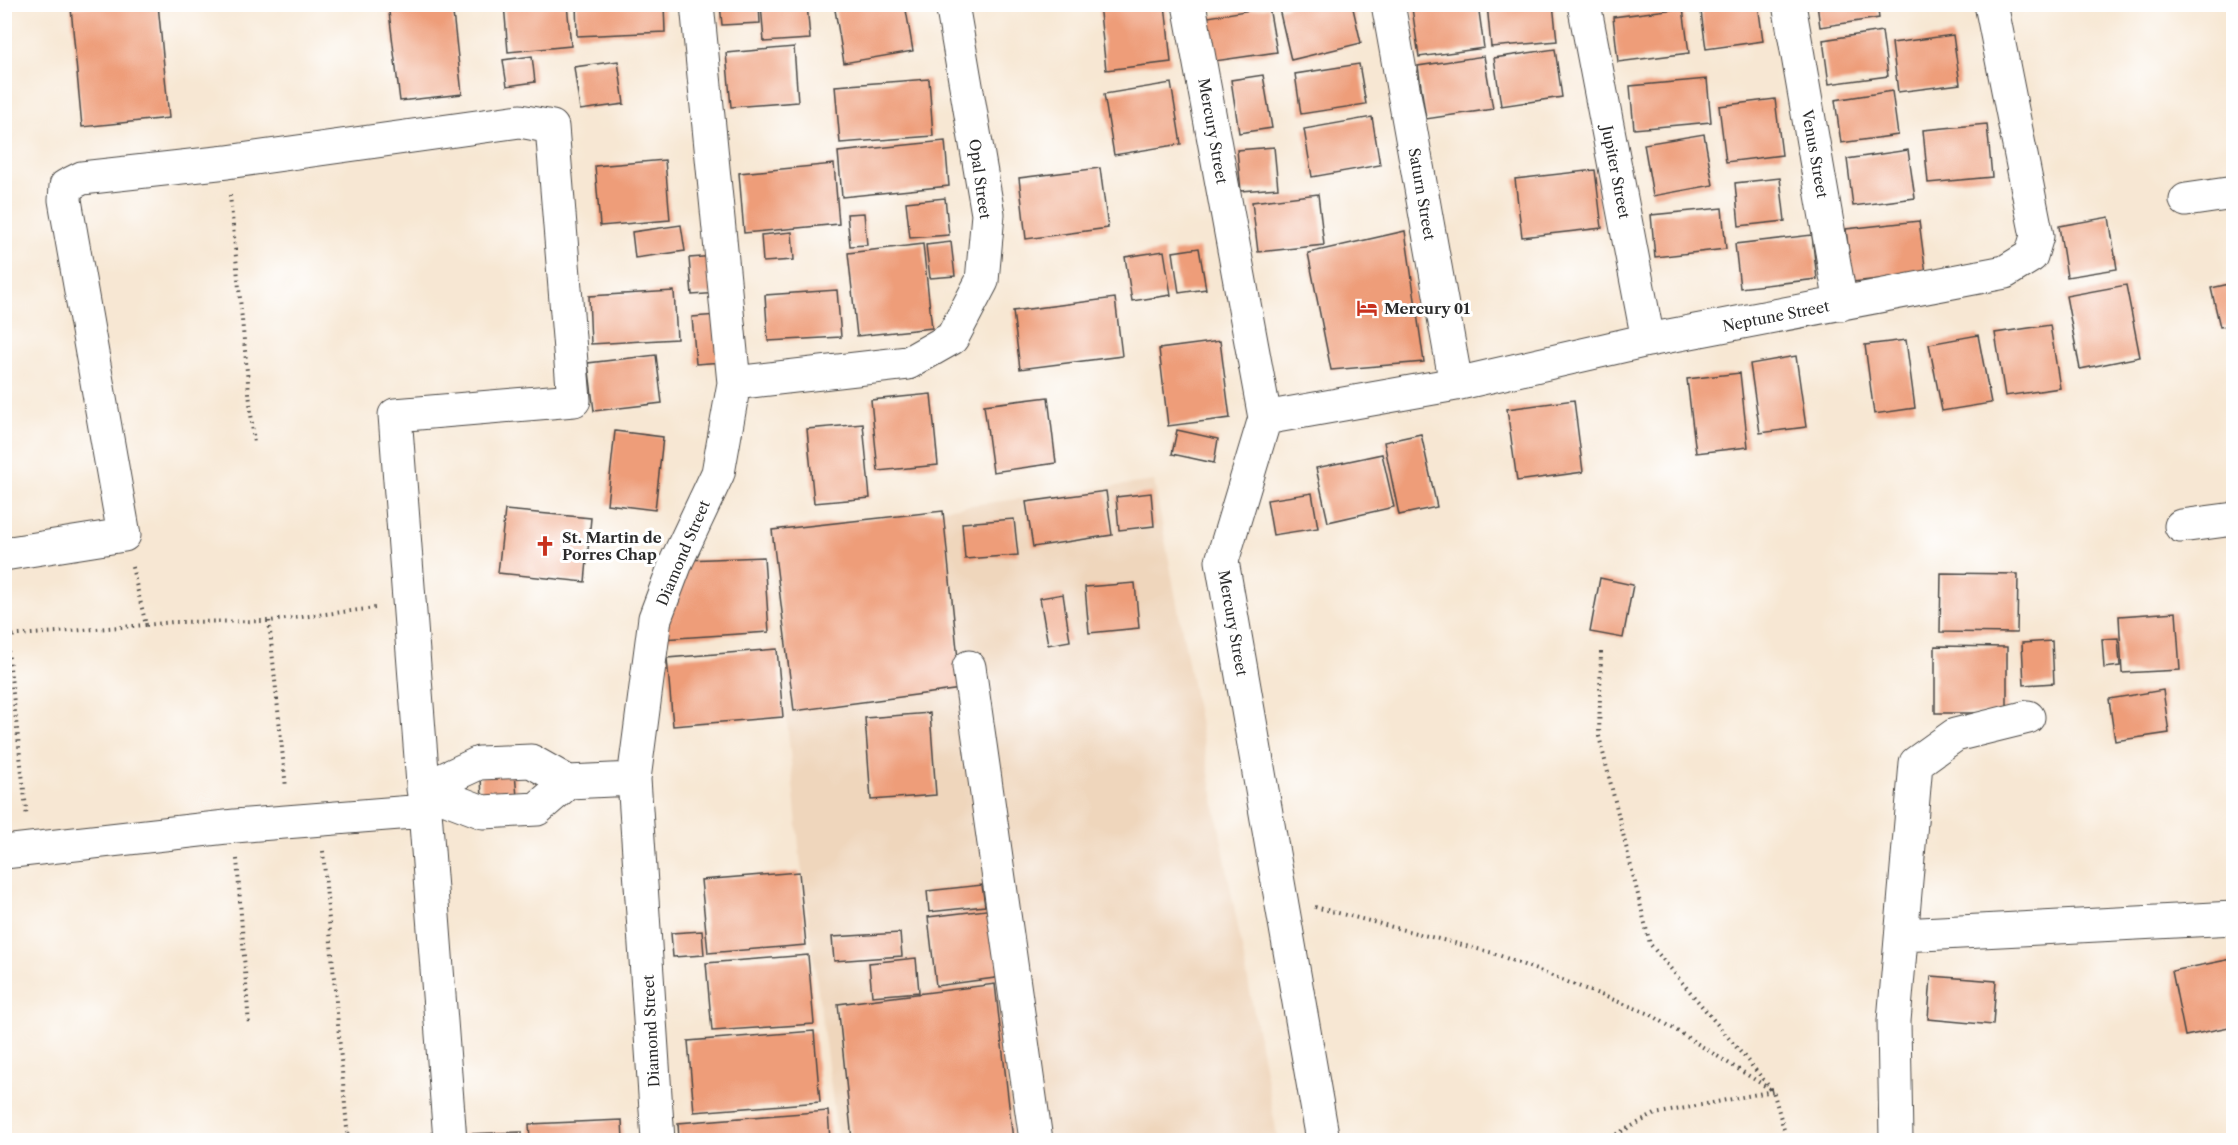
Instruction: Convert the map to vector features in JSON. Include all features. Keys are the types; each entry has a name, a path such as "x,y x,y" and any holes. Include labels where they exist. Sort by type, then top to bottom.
{"street":[{"name":"Diamond Street","path":"658,1140 644,902 634,779 655,618 677,560 718,473 734,383 697,4"},
{"name":"Opal Street","path":"734,383 909,363 952,338 982,281 988,214 952,4"},
{"name":"Mercury Street","path":"1189,4 1265,418 1222,561 1323,1140"},
{"name":"Saturn Street","path":"1388,4 1456,384"},
{"name":"Jupiter Street","path":"1584,4 1648,340"},
{"name":"Venus Street","path":"1789,4 1841,304"},
{"name":"Neptune Street","path":"1265,418 1456,384 1648,340 2005,272 2031,256 2037,236 1991,4"},
{"path":"4,554 124,535 65,200 66,186 82,178 226,162 520,122 552,126 574,400 395,415 450,1140"},
{"path":"2186,200 2234,193"},
{"path":"2181,526 2234,519"},
{"path":"969,667 1036,1140"},
{"path":"1896,1140 1894,1022 1916,763 1955,735 2028,717"},
{"path":"424,800 478,763 531,761 568,782 634,779"},
{"path":"18,851 234,826 305,821 424,800 483,813 537,809 568,782"},
{"path":"1902,934 2234,918"}],"path":[{"path":"226,162 254,444"},
{"path":"124,535 146,625"},
{"path":"7,636 173,622 269,621 409,604"},
{"path":"4,615 18,851"},
{"path":"269,621 305,821 348,1140"},
{"path":"1601,652 1599,736 1650,944 1773,1091 1787,1140"},
{"path":"234,826 249,1026"},
{"path":"1282,898 1493,953 1650,1014 1773,1091"},
{"path":"1605,1140 1654,1114 1773,1091"}],"shaded area":[{"path":"1154,481 1278,1140 838,1140 800,857 769,532"}],"building":[{"path":"108,4 158,4 169,118 82,127 71,8"},
{"path":"388,4 452,4 462,94 400,101"},
{"path":"504,4 567,4 571,46 508,52"},
{"path":"576,4 664,4 665,32 577,36"},
{"path":"720,4 759,4 760,23 722,25"},
{"path":"761,4 807,4 810,39 764,42"},
{"path":"834,4 905,4 913,51 844,63"},
{"path":"1099,4 1165,4 1171,62 1106,70"},
{"path":"1297,4 1352,4 1361,43 1291,60 1279,9"},
{"path":"1442,4 1478,4 1484,48 1419,57 1412,8"},
{"path":"1487,4 1553,4 1557,41 1491,47"},
{"path":"1700,4 1758,4 1763,41 1706,49"},
{"path":"1817,4 1877,4 1879,18 1820,27"},
{"path":"1269,7 1277,52 1215,61 1208,17"},
{"path":"1683,8 1689,53 1618,62 1613,17"},
{"path":"1882,31 1888,76 1829,84 1823,40"},
{"path":"1953,35 1960,84 1898,92 1892,43"},
{"path":"794,47 798,102 731,107 726,53"},
{"path":"1555,49 1562,97 1501,106 1494,58"},
{"path":"532,56 535,82 507,86 503,60"},
{"path":"1484,56 1493,109 1426,119 1418,66"},
{"path":"618,61 624,104 580,110 574,67"},
{"path":"1359,64 1366,104 1301,114 1295,74"},
{"path":"1263,75 1272,128 1239,133 1231,80"},
{"path":"929,79 933,136 840,143 835,86"},
{"path":"1707,79 1711,122 1634,129 1630,86"},
{"path":"1171,83 1181,144 1114,155 1104,94"},
{"path":"1892,91 1898,135 1841,143 1835,100"},
{"path":"1775,99 1782,155 1726,162 1719,106"},
{"path":"1372,117 1380,165 1312,177 1304,129"},
{"path":"1987,124 1992,177 1928,183 1923,130"},
{"path":"1704,134 1713,185 1653,196 1644,144"},
{"path":"945,141 949,186 842,197 838,152"},
{"path":"1274,147 1278,188 1241,191 1237,150"},
{"path":"1908,150 1915,198 1853,206 1847,159"},
{"path":"665,160 670,220 600,226 595,166"},
{"path":"834,164 839,224 744,233 739,173"},
{"path":"1100,168 1108,228 1026,239 1019,178"},
{"path":"1595,170 1602,228 1522,237 1515,179"},
{"path":"1780,178 1785,221 1739,226 1735,183"},
{"path":"1318,194 1324,245 1258,252 1252,202"},
{"path":"945,198 949,235 910,238 906,202"},
{"path":"1722,208 1726,249 1655,257 1651,215"},
{"path":"864,213 867,245 850,246 847,214"},
{"path":"2109,217 2117,269 2067,277 2059,226"},
{"path":"1919,221 1926,274 1852,282 1846,229"},
{"path":"681,225 685,251 635,258 632,232"},
{"name":"Mercury 01","path":"1405,231 1424,362 1331,370 1308,253"},
{"path":"792,232 794,260 763,262 761,235"},
{"path":"1812,235 1817,279 1740,288 1735,244"},
{"path":"951,242 955,276 930,278 926,245"},
{"path":"923,244 932,328 857,336 848,253"},
{"path":"1199,248 1206,289 1179,293 1173,252"},
{"path":"1164,251 1171,295 1132,301 1125,257"},
{"path":"716,256 719,293 692,295 689,258"},
{"path":"2234,283 2234,325 2220,327 2211,288"},
{"path":"2126,285 2140,357 2080,369 2066,296"},
{"path":"837,290 841,337 768,341 765,295"},
{"path":"674,291 677,339 591,344 589,296"},
{"path":"1115,298 1122,356 1020,369 1013,311"},
{"path":"718,315 722,362 696,364 692,317"},
{"path":"2050,325 2060,388 2005,396 1995,333"},
{"path":"1978,335 1991,403 1942,411 1929,344"},
{"path":"1906,340 1915,408 1874,414 1865,345"},
{"path":"1220,341 1230,418 1168,426 1159,349"},
{"path":"656,355 662,403 594,411 588,363"},
{"path":"1796,356 1806,427 1760,433 1750,364"},
{"path":"1740,373 1748,447 1696,453 1687,379"},
{"path":"931,394 938,465 878,471 871,400"},
{"path":"1048,397 1056,463 993,472 984,405"},
{"path":"1574,400 1583,472 1517,481 1507,409"},
{"path":"863,424 870,498 814,503 807,429"},
{"path":"1177,430 1218,439 1214,463 1172,454"},
{"path":"615,431 663,437 655,510 607,504"},
{"path":"1421,434 1437,507 1399,515 1384,442"},
{"path":"1382,454 1394,507 1328,522 1316,468"},
{"path":"1106,491 1112,535 1033,547 1026,502"},
{"path":"1151,493 1154,526 1119,530 1116,497"},
{"path":"1312,493 1318,528 1273,535 1267,500"},
{"name":"St. Martin de Porres Chap","path":"505,510 591,518 585,582 498,573"},
{"path":"943,511 961,689 794,711 772,530"},
{"path":"1014,519 1018,555 965,559 962,523"},
{"path":"764,557 769,632 662,639 686,560"},
{"path":"1941,573 2018,574 2017,633 1940,632"},
{"path":"1600,578 1633,585 1623,638 1590,632"},
{"path":"1135,583 1139,628 1089,633 1085,587"},
{"path":"1063,594 1070,641 1048,645 1040,598"},
{"path":"2176,612 2180,670 2122,673 2119,616"},
{"path":"2118,638 2120,666 2104,668 2102,639"},
{"path":"2052,641 2054,683 2024,685 2022,643"},
{"path":"1935,646 2007,647 2007,713 1935,713"},
{"path":"777,649 783,717 673,726 667,658"},
{"path":"2163,690 2169,733 2115,741 2109,699"},
{"path":"930,713 936,795 871,800 865,718"},
{"path":"515,773 517,797 482,800 481,776"},
{"path":"799,872 806,945 708,953 701,880"},
{"path":"982,885 985,906 929,912 927,891"},
{"path":"994,909 1002,977 936,986 928,917"},
{"path":"702,931 704,955 673,957 671,933"},
{"path":"900,933 902,956 834,961 832,937"},
{"path":"808,955 814,1024 712,1031 706,963"},
{"path":"916,958 919,992 872,996 869,963"},
{"path":"2232,959 2234,1026 2185,1036 2172,971"},
{"path":"1931,976 1996,981 1993,1025 1928,1019"},
{"path":"995,984 1013,1140 852,1140 838,1004"},
{"path":"814,1031 820,1102 694,1112 688,1041"},
{"path":"828,1111 830,1140 679,1140 678,1123"},
{"path":"622,1120 623,1140 530,1140 529,1124"},
{"path":"522,1132 522,1140 464,1140 464,1134"}],"place":[{"name":"Mercury 01","path":"1367,308"},
{"name":"St. Martin de Porres Chap","path":"545,546"}]}
